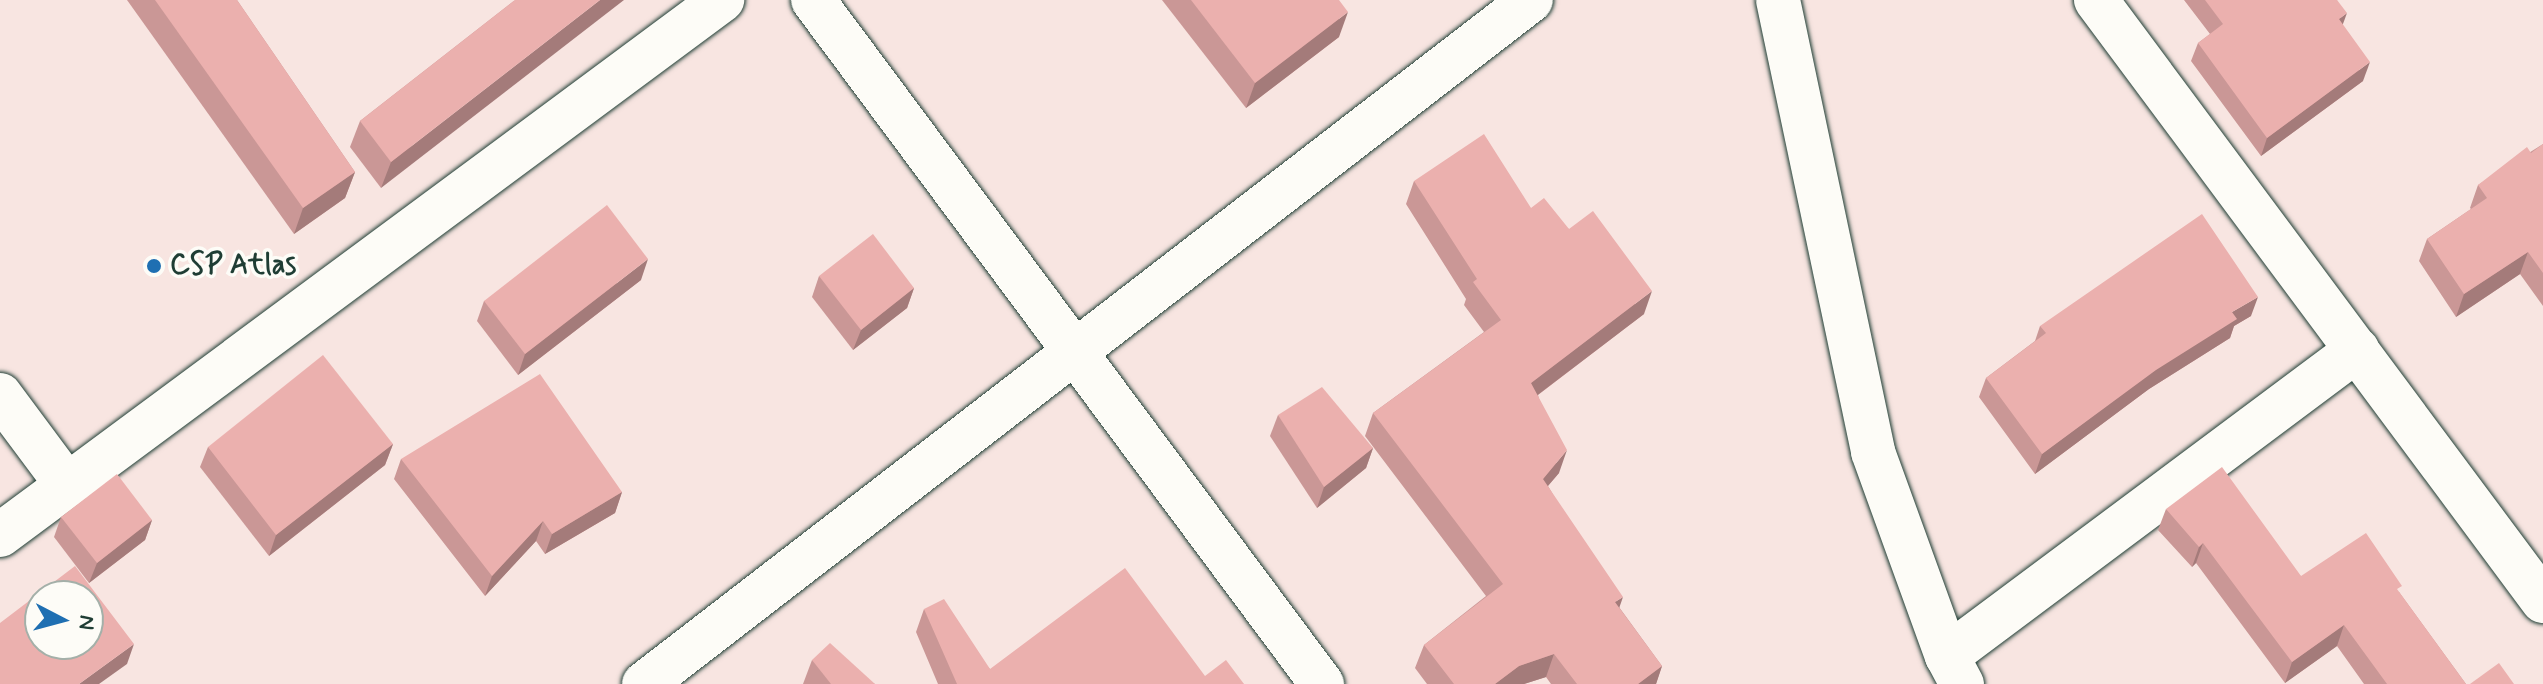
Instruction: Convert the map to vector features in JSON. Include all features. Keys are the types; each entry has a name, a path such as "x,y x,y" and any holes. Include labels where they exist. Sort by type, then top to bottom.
{"street":[{"path":"0,535 722,0"},
{"path":"813,0 1322,684"},
{"path":"644,684 1531,0"},
{"path":"1778,0 1873,452 1955,670 2357,350"},
{"path":"2096,0 2543,601"},
{"path":"0,395 67,485"}],"building":[{"path":"155,0 237,0 355,172 303,208"},
{"path":"515,0 600,0 391,162 360,121"},
{"path":"1191,0 1339,0 1348,12 1255,83"},
{"path":"2205,0 2337,0 2347,13 2339,19 2370,62 2267,138 2198,43 2223,24"},
{"path":"1484,134 1531,208 1544,198 1569,229 1593,211 1652,291 1531,383 1567,450 1543,479 1623,597 1615,602 1662,666 1638,684 1577,684 1554,654 1519,666 1495,684 1454,684 1424,645 1503,584 1373,413 1501,320 1473,282 1477,279 1414,181"},
{"path":"2543,144 2543,273 2528,252 2464,294 2427,239 2487,198 2478,185 2527,147 2531,153"},
{"path":"607,205 648,259 525,354 484,301"},
{"path":"2202,214 2258,297 2232,312 2237,319 2156,370 2042,454 1986,378 2046,333 2040,326"},
{"path":"873,234 914,288 861,330 819,276"},
{"path":"323,355 393,444 276,535 208,447"},
{"path":"540,374 622,492 552,534 543,521 492,576 401,459"},
{"path":"1322,387 1373,448 1324,487 1278,415"},
{"path":"2222,467 2301,576 2366,533 2402,586 2397,589 2466,684 2387,684 2344,625 2292,662 2203,543 2199,547 2166,509"},
{"path":"117,474 152,520 97,563 61,517"},
{"path":"75,566 86,580 57,580"},
{"path":"1125,568 1205,676 1226,660 1244,684 957,684 924,609 944,599 990,669"},
{"path":"104,604 134,644 79,684 0,684 0,623 24,605 24,660 104,660"},
{"path":"830,643 875,684 831,684 812,660"},
{"path":"2499,663 2514,684 2470,684"}],"place":[{"name":"CSP Atlas","path":"154,266"}]}
